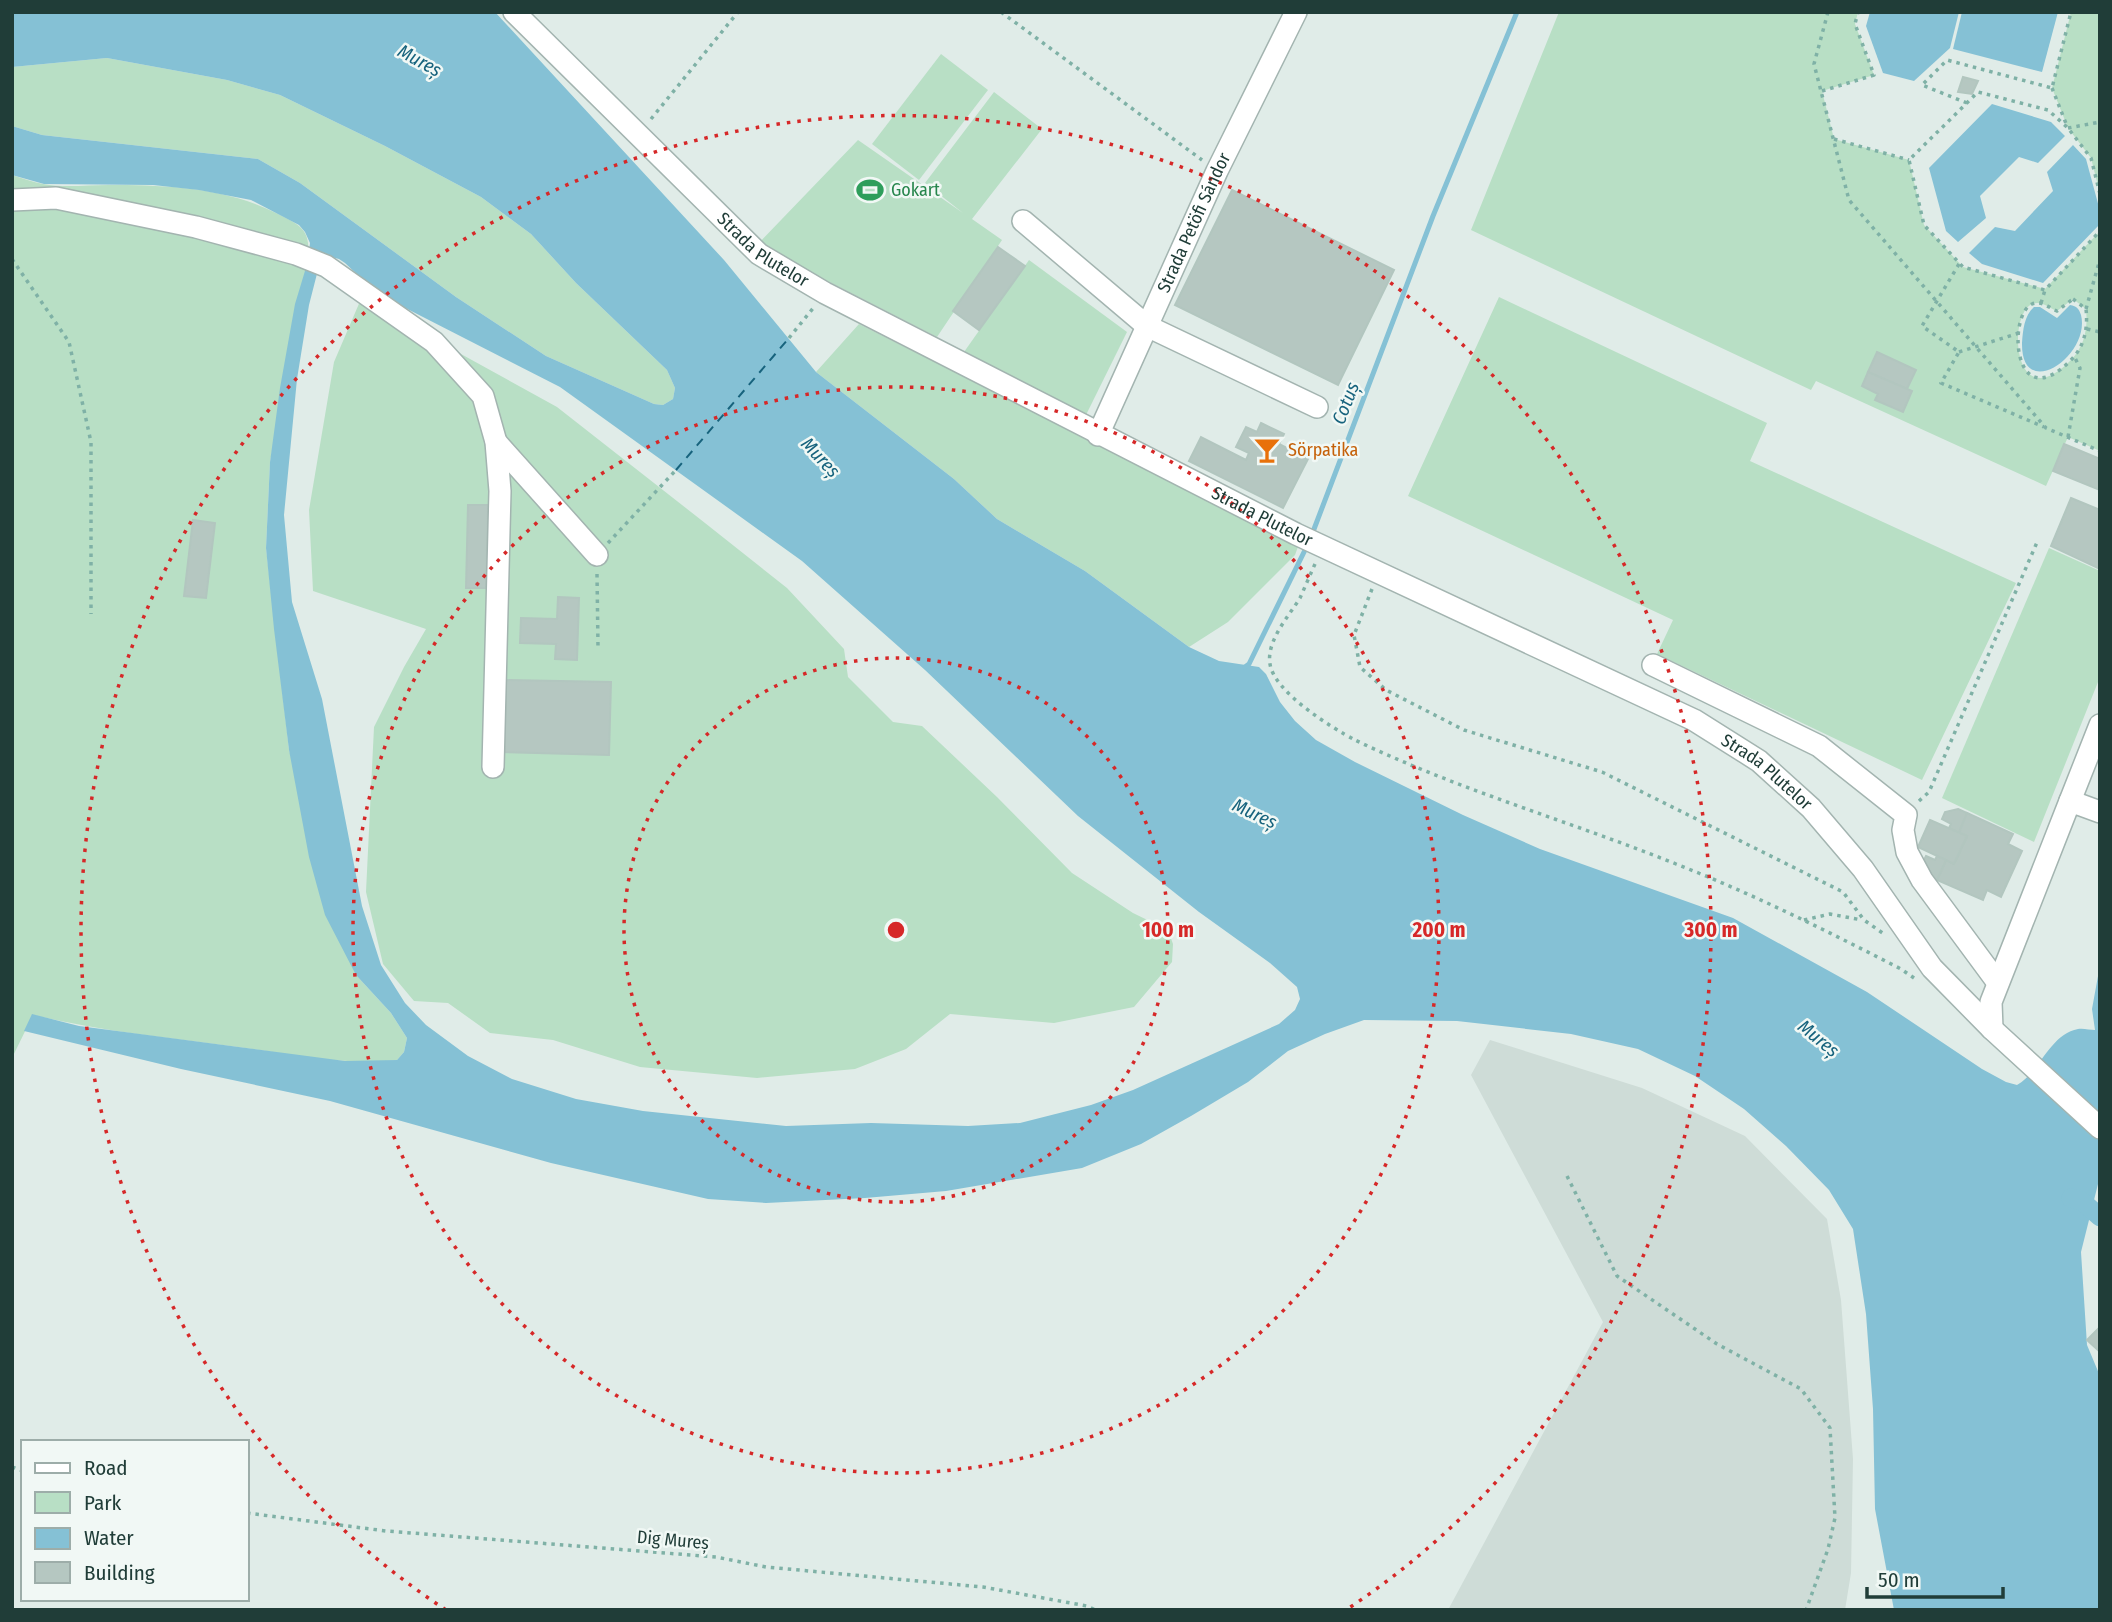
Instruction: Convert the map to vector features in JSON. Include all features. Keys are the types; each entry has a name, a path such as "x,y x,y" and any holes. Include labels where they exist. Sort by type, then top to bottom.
{"street":[{"name":"Strada Plutelor","path":"514,12 759,254 825,293 1098,435 1322,547 1694,720 1759,761 1811,808 1863,869 1932,968 1992,1029 2100,1128"},
{"name":"Strada Petöfi Sándor","path":"1098,435 1217,171 1296,12"},
{"path":"12,200 56,198 196,226 296,254 326,266 434,342 482,396 496,442 500,491 493,767"},
{"path":"1023,221 1147,326 1317,407"},
{"path":"496,442 597,555"},
{"path":"1653,665 1819,746 1906,816 1903,830 1907,852 1922,880 1998,984"},
{"path":"1992,1029 1991,1002 2100,725"},
{"path":"2070,801 2100,812"}],"path":[{"path":"638,134 738,12"},
{"path":"1000,12 1217,171"},
{"path":"1828,12 1814,64 1849,200 2046,428"},
{"path":"1822,91 1874,75 1855,24 1858,12"},
{"path":"2068,128 2052,88 2071,12"},
{"path":"1966,103 1922,85 1947,60 2052,88"},
{"path":"1909,160 1978,92 2048,110 2068,128 2091,158 2100,194"},
{"path":"2068,128 2100,122"},
{"path":"1833,139 1909,160"},
{"path":"1909,160 1924,225 1963,267 2045,290"},
{"path":"2041,303 2045,290 2100,231"},
{"path":"12,259 69,342 91,442 91,614"},
{"path":"2085,309 2073,299 2057,311 2041,303 2033,303 2026,308 2019,332 2020,362 2025,372 2034,377 2053,375 2074,357 2087,329 2085,309 2100,259"},
{"path":"1959,262 1922,326 1959,352"},
{"path":"789,338 825,293"},
{"path":"2087,329 2100,332"},
{"path":"2019,332 1959,352 1941,383 2100,451"},
{"path":"2100,339 2100,352"},
{"path":"2068,437 2080,368 2074,357"},
{"path":"598,648 597,555 676,470"},
{"path":"1906,816 1929,792 2038,540"},
{"path":"1322,547 1300,597 1274,639 1270,664 1280,683 1303,706 1353,739 1420,768 1676,864 1804,920 1901,969 1919,982"},
{"path":"1377,573 1354,635 1360,667 1387,690 1464,730 1602,772 1843,891 1864,920 1887,936"},
{"path":"1804,920 1830,914 1864,920"},
{"path":"1567,1176 1617,1276 1717,1344 1801,1389 1830,1428 1835,1518 1828,1549 1806,1610"},
{"name":"Dig Mureș","path":"248,1513 386,1531 716,1557 766,1567 983,1587 1087,1606 1095,1610"}],"shaded area":[{"path":"1490,1040 1642,1088 1745,1136 1827,1219 1841,1300 1853,1459 1851,1573 1845,1610 1448,1610 1603,1322 1471,1075"}],"green space":[{"path":"1559,12 1858,12 1855,24 1874,75 1822,91 1834,139 1909,160 1924,225 1963,267 2045,289 2100,231 2100,451 2068,437 2046,486 1816,381 1811,390 1471,230","holes":["2073,299 2086,309 2084,336 2080,349 2071,360 2052,375 2037,378 2027,371 2020,358 2018,342 2019,326 2024,312 2036,303 2057,311"]},
{"path":"2071,12 2100,12 2100,194 2091,158 2068,128 2052,88"},
{"path":"941,54 988,90 919,180 872,144"},
{"path":"107,58 227,80 280,95 481,197 531,234 576,283 667,370 675,388 673,399 663,405 654,404 546,356 456,297 300,183 258,159 42,135 12,126 12,67"},
{"name":"Gokart","path":"994,92 1042,129 972,219 1002,240 937,337 758,244 858,140 963,213 925,183"},
{"path":"12,175 51,185 151,186 215,193 256,204 276,213 298,225 306,235 308,261 270,462 266,548 289,750 356,975 391,1013 407,1038 404,1052 397,1060 317,1058 109,1030 33,1015 12,1058"},
{"path":"1029,260 1127,332 1085,417 964,352"},
{"path":"1499,297 1767,423 1750,461 2016,583 1922,780 1657,654 1673,620 1408,496"},
{"path":"361,299 557,407 787,588 844,649 848,677 893,722 922,726 1072,873 1133,913 1168,930 1173,944 1172,962 1134,1007 1054,1023 950,1014 906,1049 855,1069 757,1078 640,1067 553,1040 490,1033 448,1003 414,1001 383,964 366,892 374,727 426,629 313,591 309,510 334,362"},
{"path":"859,324 1299,544 1295,555 1228,622 1189,647 1085,571 997,519 954,479 816,372"},
{"path":"2049,548 2100,571 2100,677 2034,842 1942,798"}],"water":[{"name":"Mureș","path":"12,12 495,12 724,260 816,372 954,479 997,519 1085,571 1189,647 1219,661 1259,667 1266,674 1280,702 1295,721 1316,740 1463,815 1540,849 1733,918 1867,992 1982,1069 2006,1082 2017,1085 2025,1079 2052,1045 2068,1032 2080,1029 2095,1030 2092,1009 2100,965 2100,1176 2081,1252 2087,1345 2100,1376 2100,1610 1894,1610 1875,1509 1873,1409 1866,1314 1853,1229 1829,1190 1786,1146 1744,1109 1695,1076 1638,1049 1571,1034 1457,1021 1364,1020 1288,1051 1248,1082 1191,1116 1141,1144 1082,1168 946,1191 766,1203 708,1199 551,1163 330,1101 24,1031 32,1014 79,1026 345,1061 397,1060 404,1052 407,1038 391,1013 356,975 325,915 309,857 289,750 274,629 266,548 270,462 295,304 308,261 310,243 299,225 251,200 153,185 44,184 12,175 12,126 42,135 258,159 300,183 456,297 546,356 654,404 663,405 673,399 675,388 667,370 576,283 531,234 481,197 280,95 227,80 107,58 12,67","holes":["327,256 339,259 378,294 560,387 802,561 925,670 1078,816 1199,912 1270,963 1297,987 1300,999 1295,1010 1279,1024 1133,1090 1091,1105 1020,1123 968,1126 871,1123 786,1126 643,1111 576,1099 512,1079 468,1056 426,1025 405,1003 381,965 362,906 322,699 292,602 284,515 297,379 309,305 320,262"]},
{"path":"1870,12 1959,12 1950,48 1914,81 1883,73 1866,26"},
{"path":"1962,12 2058,12 2042,72 1953,49"},
{"path":"1992,104 2051,122 2065,136 2038,163 2019,157 1980,196 1986,218 1958,242 1946,231 1929,168"},
{"path":"2073,145 2086,159 2100,211 2100,224 2043,283 1982,264 1969,253 1995,227 2015,231 2053,191 2047,172"},
{"path":"2070,305 2077,308 2081,315 2081,330 2076,345 2055,367 2043,371 2032,370 2025,361 2022,343 2028,315 2034,307 2040,307 2057,318"}],"building":[{"path":"1963,77 1978,81 1972,94 1958,92"},
{"path":"1232,190 1394,270 1338,385 1175,305"},
{"path":"998,247 1025,266 979,330 953,311"},
{"path":"1877,352 1916,370 1907,389 1868,372"},
{"path":"1868,372 1912,391 1903,412 1875,400 1878,394 1862,386"},
{"path":"1261,423 1284,434 1279,444 1308,459 1283,508 1189,461 1201,437 1246,460 1249,453 1236,447 1246,427 1257,432"},
{"path":"2064,444 2100,459 2100,490 2053,471"},
{"path":"2071,498 2100,510 2100,569 2051,546"},
{"path":"468,505 488,505 486,588 466,588"},
{"path":"193,520 215,523 206,598 184,596"},
{"path":"558,597 579,598 577,660 555,659 556,644 520,643 521,618 557,619"},
{"path":"503,680 611,682 609,755 501,752"},
{"path":"1958,809 1967,813 1959,833 1949,828 1951,824 1942,819 1945,812"},
{"path":"1967,813 2013,834 2008,844 2022,851 2001,897 1987,890 1983,900 1937,880 1946,860 1954,864 1967,836 1959,833"},
{"path":"1930,820 1967,836 1954,864 1918,847"},
{"path":"1926,856 1935,860 1937,856 1946,860 1937,880 1928,876 1922,864"},
{"path":"2100,1327 2100,1352 2087,1340"}],"waterway":[{"name":"Cotuș","path":"1311,537 1433,216 1517,12"},
{"name":"Cotuș","path":"1245,667 1249,664 1307,546"},
{"path":"2071,1198 2083,1202 2100,1217"}],"ferry route":[{"path":"676,470 789,338"}],"place":[{"name":"Gokart","path":"870,190"},
{"name":"Sörpatika","path":"1267,450"}]}
